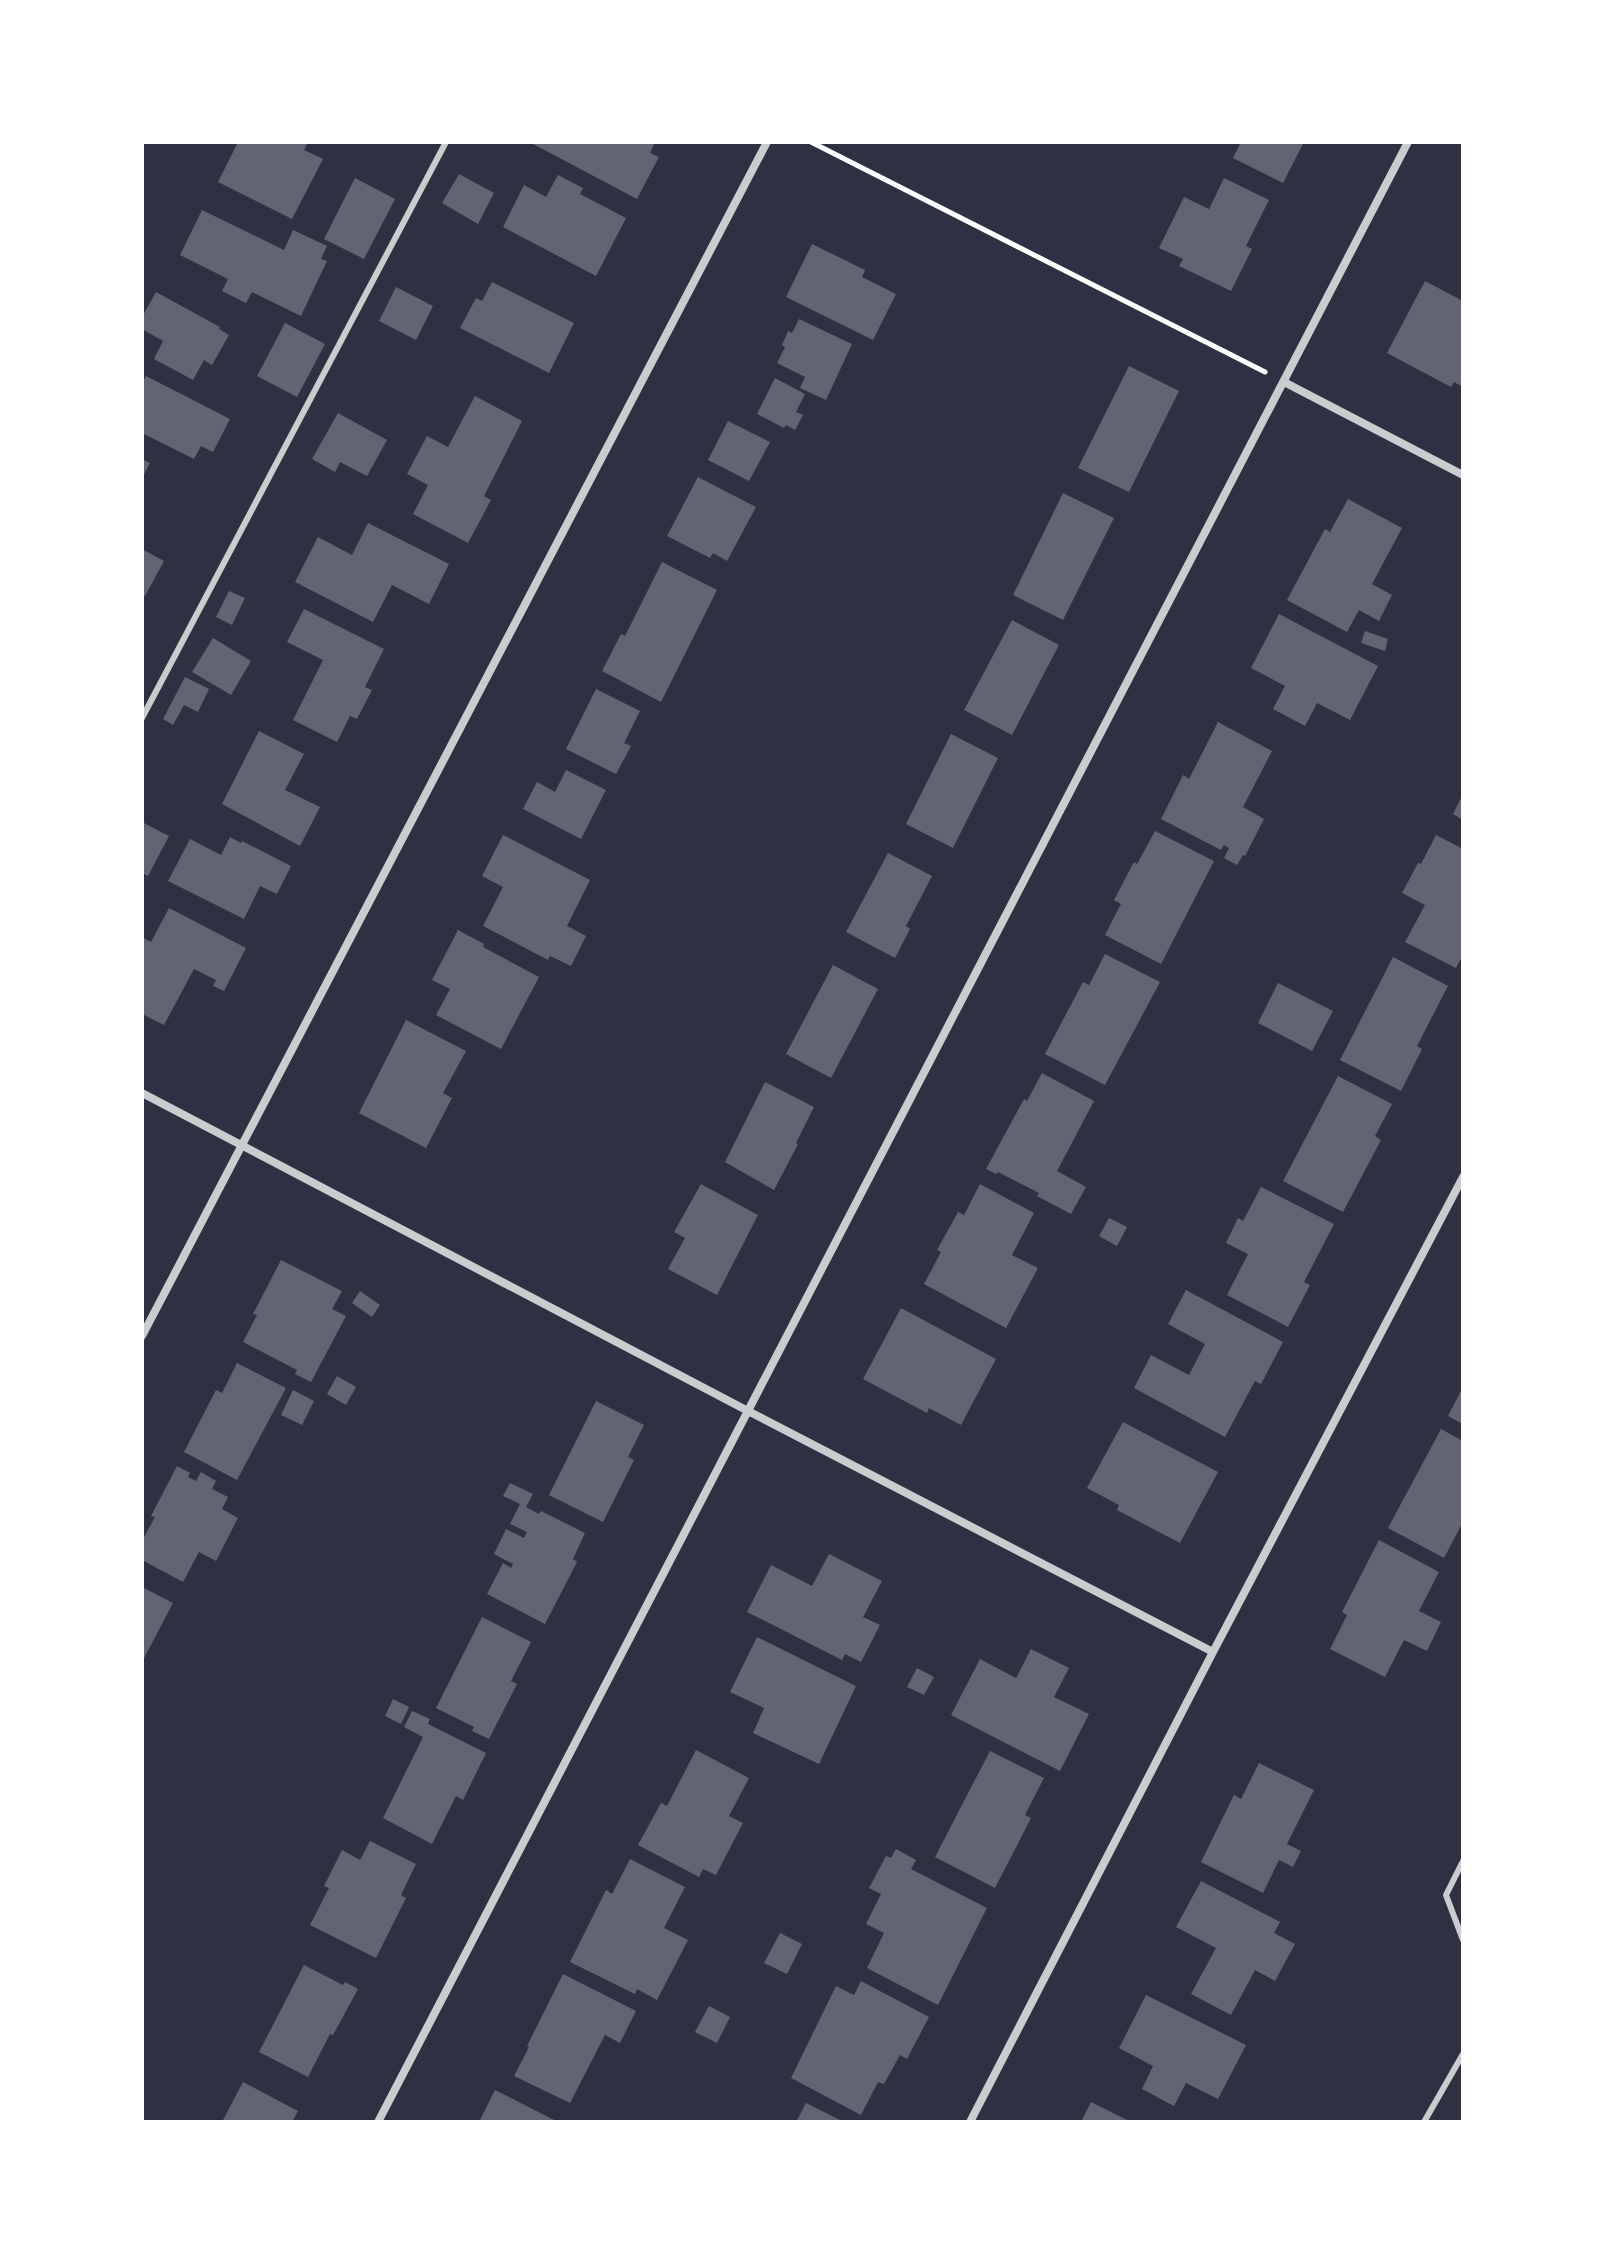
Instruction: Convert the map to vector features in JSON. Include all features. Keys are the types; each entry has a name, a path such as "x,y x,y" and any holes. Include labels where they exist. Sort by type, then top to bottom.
{"street":[{"path":"142,1336 767,142"},
{"path":"378,2122 1408,142"},
{"path":"1284,382 1463,475"},
{"path":"142,1093 1213,1652"},
{"path":"970,2122 1463,1177"}],"lane":[{"path":"142,718 446,142"},
{"path":"1463,1861 1446,1895 1463,1940"},
{"path":"1424,2122 1463,2054"}],"path":[{"path":"811,142 1284,382"}],"building":[{"path":"238,142 308,142 304,150 323,159 292,219 218,182"},
{"path":"534,142 655,142 650,153 659,157 637,199"},
{"path":"1241,142 1304,142 1283,183 1233,158"},
{"path":"459,174 494,193 478,224 442,203"},
{"path":"558,175 583,188 580,194 626,218 596,276 503,227 524,185 546,197"},
{"path":"355,178 395,199 364,259 324,239"},
{"path":"1224,178 1269,200 1246,246 1252,249 1231,291 1179,266 1183,259 1159,248 1184,197 1209,209"},
{"path":"202,210 284,250 293,230 327,246 321,259 327,261 301,316 252,292 246,303 222,291 228,279 180,255"},
{"path":"812,244 865,270 862,277 896,294 873,340 786,297"},
{"path":"1425,281 1463,301 1463,387 1454,382 1451,387 1387,353"},
{"path":"492,282 574,323 549,373 460,328 476,298 482,301"},
{"path":"396,287 433,306 416,340 379,321"},
{"path":"156,292 229,335 212,365 204,360 193,380 154,359 163,341 142,329 142,317"},
{"path":"799,319 852,344 826,400 800,388 805,377 777,363 788,331 792,333"},
{"path":"285,323 325,344 297,397 257,376"},
{"path":"1129,366 1179,391 1129,492 1078,468"},
{"path":"146,376 230,419 213,452 201,446 194,459 142,433 142,383"},
{"path":"775,378 805,394 796,412 803,415 795,430 786,425 784,428 757,414"},
{"path":"475,396 522,421 484,496 491,500 468,543 413,514 428,485 407,474 427,436 448,447"},
{"path":"338,413 387,440 367,476 340,462 335,472 312,459"},
{"path":"728,421 770,442 749,481 708,460"},
{"path":"142,459 150,463 142,478"},
{"path":"698,477 756,507 727,561 713,553 710,558 667,536"},
{"path":"1063,493 1114,518 1063,620 1013,595"},
{"path":"1348,499 1402,528 1372,584 1392,595 1379,621 1359,610 1347,632 1287,600 1325,529 1330,532"},
{"path":"368,523 449,564 429,604 392,585 373,622 295,582 318,537 352,555"},
{"path":"142,549 164,561 145,596 142,594"},
{"path":"662,562 717,590 661,702 602,671 621,634 625,636"},
{"path":"229,591 245,598 232,625 216,617"},
{"path":"304,609 384,649 365,687 372,690 357,719 350,716 337,742 293,720 323,660 287,642"},
{"path":"1279,614 1378,666 1350,720 1317,703 1305,726 1273,709 1285,686 1251,668"},
{"path":"1012,620 1059,645 1012,735 964,710"},
{"path":"1365,631 1388,639 1385,651 1361,643"},
{"path":"213,638 251,661 231,695 192,672"},
{"path":"185,677 209,689 198,712 184,705 173,725 163,719"},
{"path":"596,689 640,711 624,743 631,746 616,774 566,749"},
{"path":"1218,722 1272,751 1243,807 1264,819 1237,865 1224,858 1229,848 1224,845 1221,850 1161,819 1183,775 1189,779"},
{"path":"259,731 304,754 285,790 320,807 300,846 222,804"},
{"path":"951,734 998,758 953,848 906,824"},
{"path":"566,770 606,790 581,839 523,809 537,782 555,792"},
{"path":"1463,794 1463,820 1453,814"},
{"path":"142,822 169,836 148,876 142,873"},
{"path":"1155,831 1214,861 1161,964 1105,935 1121,904 1114,900"},
{"path":"503,835 590,880 567,926 586,936 571,966 550,956 548,960 483,926 503,887 482,876"},
{"path":"1436,835 1463,849 1463,955 1456,968 1405,942 1425,905 1402,893"},
{"path":"230,837 291,866 277,894 260,886 244,919 168,881 190,839 221,855"},
{"path":"888,853 932,876 906,926 910,929 895,958 846,932"},
{"path":"169,908 246,948 224,991 213,986 216,980 194,969 164,1025 142,1014 142,937 151,942"},
{"path":"458,930 539,977 501,1049 436,1015 450,989 432,980"},
{"path":"1105,954 1160,982 1105,1085 1045,1054 1083,982 1089,985"},
{"path":"1393,957 1448,986 1417,1046 1422,1049 1401,1091 1340,1060"},
{"path":"833,965 878,989 831,1078 786,1054"},
{"path":"1278,983 1333,1011 1312,1051 1258,1023"},
{"path":"406,1020 466,1051 443,1093 452,1098 426,1148 359,1113"},
{"path":"1042,1073 1094,1101 1057,1171 1086,1187 1071,1214 1037,1196 1039,1193 986,1169 1024,1099 1027,1101"},
{"path":"1338,1076 1392,1104 1375,1136 1381,1140 1343,1212 1283,1181"},
{"path":"765,1082 814,1107 774,1190 725,1162"},
{"path":"701,1184 758,1215 717,1295 668,1269 685,1238 674,1232"},
{"path":"980,1184 1034,1213 1012,1255 1038,1268 1006,1328 924,1284 941,1252 937,1250 958,1212 964,1215"},
{"path":"1261,1187 1334,1224 1304,1282 1310,1285 1288,1327 1227,1295 1248,1254 1226,1243 1238,1218 1243,1221"},
{"path":"1109,1218 1127,1227 1117,1246 1099,1236"},
{"path":"281,1260 342,1291 332,1309 346,1316 311,1382 295,1374 297,1370 243,1342 257,1315 253,1314"},
{"path":"1186,1290 1283,1342 1261,1384 1255,1381 1225,1437 1134,1388 1151,1355 1189,1375 1205,1344 1168,1324"},
{"path":"360,1291 380,1305 372,1317 352,1303"},
{"path":"901,1308 996,1359 961,1425 929,1408 927,1413 863,1379"},
{"path":"237,1363 286,1388 237,1480 184,1452 216,1390 222,1393"},
{"path":"337,1376 356,1387 346,1405 327,1394"},
{"path":"1463,1387 1463,1424 1448,1416"},
{"path":"293,1390 314,1401 302,1425 281,1415"},
{"path":"596,1401 644,1425 628,1457 634,1460 603,1522 549,1495"},
{"path":"1123,1422 1218,1472 1180,1543 1117,1510 1119,1505 1087,1488"},
{"path":"1441,1429 1463,1441 1463,1522 1444,1558 1388,1528"},
{"path":"177,1466 190,1473 188,1477 196,1481 201,1472 216,1481 212,1489 228,1497 222,1509 238,1518 216,1561 199,1552 183,1582 142,1560 142,1541 155,1517 151,1516"},
{"path":"510,1483 533,1494 526,1507 585,1533 573,1559 577,1562 545,1624 487,1594 503,1563 511,1568 513,1564 494,1554 506,1529 524,1538 527,1532 510,1524 520,1504 503,1496"},
{"path":"1379,1540 1439,1572 1419,1611 1441,1622 1427,1651 1404,1640 1385,1677 1330,1649 1347,1615 1342,1612"},
{"path":"829,1554 882,1581 863,1617 880,1625 861,1662 845,1654 842,1660 747,1612 771,1565 812,1586"},
{"path":"142,1587 173,1603 142,1662"},
{"path":"482,1617 531,1642 511,1681 517,1684 489,1739 472,1731 474,1727 436,1708"},
{"path":"757,1637 856,1686 819,1764 753,1733 764,1708 730,1692"},
{"path":"1031,1649 1069,1668 1054,1697 1089,1714 1060,1771 951,1715 980,1659 1016,1678"},
{"path":"917,1668 934,1677 924,1695 907,1687"},
{"path":"393,1699 409,1707 401,1724 385,1716"},
{"path":"412,1711 430,1719 428,1724 486,1753 463,1800 456,1796 432,1844 383,1818 423,1737 404,1727"},
{"path":"696,1750 749,1778 729,1816 743,1823 716,1875 703,1869 699,1877 638,1845 661,1803 667,1806"},
{"path":"990,1751 1044,1778 1025,1815 1031,1818 995,1888 935,1857"},
{"path":"1259,1763 1314,1790 1287,1844 1301,1851 1293,1867 1279,1860 1263,1893 1201,1862 1234,1795 1241,1799"},
{"path":"370,1841 416,1864 401,1895 406,1898 376,1958 310,1925 329,1888 324,1886 342,1850 360,1860"},
{"path":"896,1849 916,1860 911,1869 987,1908 938,2005 867,1968 884,1933 866,1924 881,1894 869,1888 886,1856 891,1858"},
{"path":"630,1859 685,1887 664,1928 688,1940 657,2000 637,1989 635,1994 570,1962 606,1890 612,1894"},
{"path":"1201,1881 1280,1922 1274,1933 1295,1944 1275,1981 1255,1970 1231,2015 1191,1994 1216,1948 1176,1927"},
{"path":"780,1933 802,1944 787,1974 764,1963"},
{"path":"304,1965 343,1985 345,1982 358,1989 308,2077 259,2052"},
{"path":"563,1974 636,2011 620,2043 605,2035 570,2103 514,2076"},
{"path":"861,1981 929,2017 907,2059 900,2055 884,2084 878,2082 861,2115 791,2078 836,1986 854,1995"},
{"path":"1146,1995 1246,2045 1218,2099 1186,2083 1174,2106 1142,2089 1153,2066 1119,2048"},
{"path":"709,2006 730,2017 717,2043 695,2032"},
{"path":"243,2082 298,2111 292,2122 222,2122"},
{"path":"495,2090 558,2122 479,2122"},
{"path":"1091,2102 1131,2122 1081,2122"},
{"path":"806,2103 844,2122 796,2122"}]}
